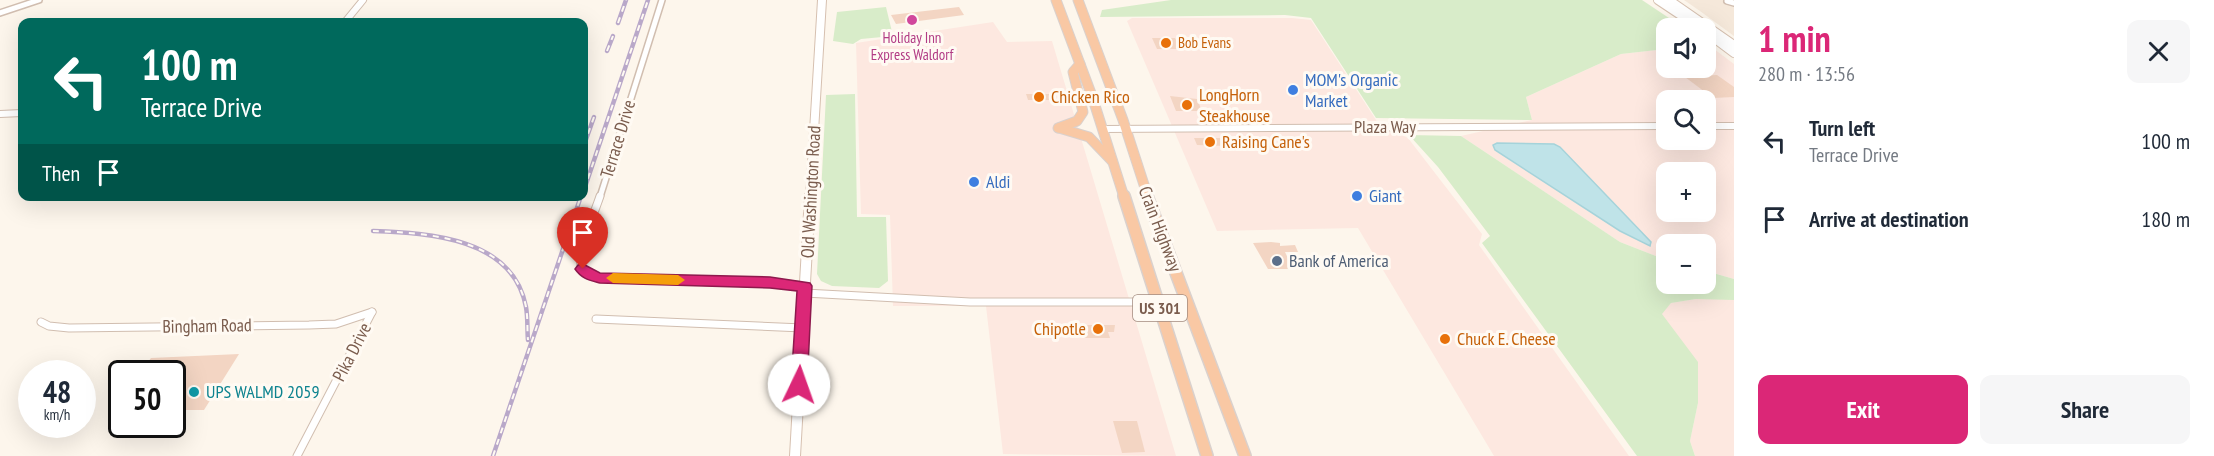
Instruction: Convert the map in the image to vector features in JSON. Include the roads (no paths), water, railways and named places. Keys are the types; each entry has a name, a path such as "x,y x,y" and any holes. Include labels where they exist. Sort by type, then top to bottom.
{"highway":[{"name":"Crain Highway","path":"1056,0 1103,129 1207,456"},
{"name":"Crain Highway","path":"1078,0 1126,129 1137,169 1245,456"},
{"path":"1080,64 1073,72 1083,112 1077,121 1058,128 1089,137 1113,161"}],"main road":[{"name":"Old Washington Road","path":"795,456 822,0"},
{"path":"1658,0 1685,18"},
{"path":"1669,0 1734,45"},
{"path":"1716,40 1734,53"}],"street":[{"path":"0,13 39,0"},
{"path":"348,18 363,0"},
{"name":"Terrace Drive","path":"662,0 580,257 583,269 588,274 600,278 770,282 805,290 950,301 1159,302"},
{"path":"1727,1 1734,3"},
{"path":"0,114 18,113"},
{"name":"Plaza Way","path":"1103,129 1656,126"},
{"path":"1716,126 1734,126"},
{"name":"Bingham Road","path":"41,322 49,326 69,328 309,325 336,324 372,312"},
{"name":"Pika Drive","path":"297,456 372,312"},
{"path":"596,318 802,328"}],"water":[{"path":"1497,143 1554,144 1560,147 1651,242 1650,246 1620,231 1495,150 1493,145"}],"railway":[{"path":"618,23 626,0"},
{"path":"588,178 648,0"},
{"path":"607,51 613,36"},
{"path":"588,134 594,117"},
{"path":"493,456 579,201"},
{"path":"373,231 443,238 487,253 505,266 518,284 526,307 528,340"}],"place":[{"name":"Holiday Inn Express Waldorf","path":"912,20"},
{"name":"Bob Evans","path":"1166,43"},
{"name":"MOM's Organic Market","path":"1293,90"},
{"name":"Chicken Rico","path":"1039,97"},
{"name":"LongHorn Steakhouse","path":"1187,105"},
{"name":"Raising Cane's","path":"1210,142"},
{"name":"Aldi","path":"974,182"},
{"name":"Giant","path":"1357,196"},
{"name":"Bank of America","path":"1277,261"},
{"name":"Chipotle","path":"1098,329"},
{"name":"Chuck E. Cheese","path":"1445,339"},
{"name":"UPS WALMD 2059","path":"194,392"}]}
